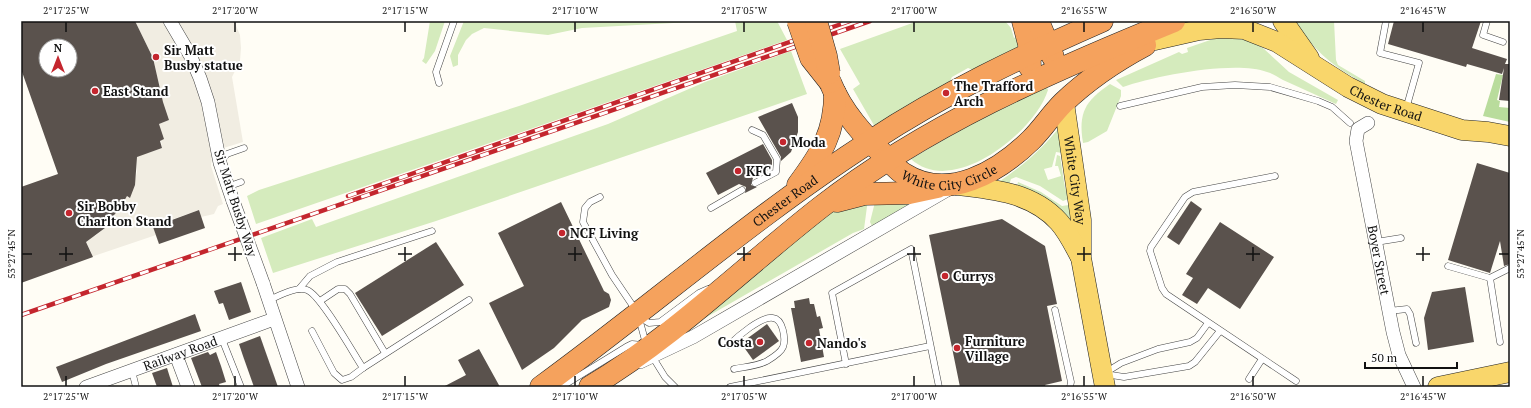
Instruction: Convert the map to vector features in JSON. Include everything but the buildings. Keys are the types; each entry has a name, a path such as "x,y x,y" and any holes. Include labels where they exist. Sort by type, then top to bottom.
{"highway":[{"path":"788,199 815,163 827,140 833,121 832,88 811,58 798,21"},
{"name":"White City Circle","path":"816,21 826,56 832,88 860,132 902,173 923,183 949,185 991,170 1014,155 1031,140 1064,103 1090,79 1112,64 1155,40 1181,21"},
{"path":"1023,21 1028,37 1057,70 1064,103"},
{"path":"1025,86 1030,63 1039,48 1038,21"},
{"name":"Chester Road","path":"541,387 788,199 870,141 936,102 1039,48 1102,21"},
{"name":"Chester Road","path":"590,387 619,369 650,353 821,207 889,160 960,118 1057,70 1174,21"},
{"path":"821,207 860,195 909,193 949,185"}],"main road":[{"path":"1264,21 1315,66"},
{"path":"1283,21 1315,66"},
{"path":"1155,40 1199,30 1221,28 1244,29 1277,42 1315,66"},
{"name":"Chester Road","path":"1315,66 1348,87 1382,104 1462,130 1488,132 1510,136"},
{"name":"White City Way","path":"1064,103 1080,214 1081,258 1104,380"},
{"name":"Chester Road","path":"1462,130 1473,138 1510,150"},
{"name":"White City Way","path":"949,185 985,188 1019,195 1039,205 1059,222 1081,258"},
{"path":"1438,387 1505,375"}],"street":[{"name":"Sir Matt Busby Way","path":"170,21 190,55 200,78 208,102 220,163 227,187 298,387"},
{"name":"Boyer Street","path":"1358,125 1356,141 1389,311 1399,355 1414,387"},
{"path":"650,353 693,337 949,185"},
{"name":"Railway Road","path":"86,387 274,319"},
{"path":"176,355 188,387"}],"lane":[{"path":"439,83 436,72 454,21"},
{"path":"1386,21 1380,53 1419,63 1405,112"},
{"path":"1487,21 1483,35 1503,42"},
{"path":"1120,106 1202,87 1235,85 1270,87 1318,101 1332,107 1358,125"},
{"path":"752,130 763,136 777,159 776,172 755,183"},
{"path":"220,163 227,154 244,148"},
{"path":"1275,176 1188,194 1151,247 1150,254 1162,288 1176,301 1296,381"},
{"path":"227,187 241,182"},
{"path":"711,208 742,190"},
{"path":"600,197 590,202 585,208 584,222 612,275 641,318 649,323 660,322 699,293 715,285 736,278"},
{"path":"299,289 310,276 337,262 432,231"},
{"path":"1376,242 1401,238"},
{"path":"846,364 832,293 911,249 939,387"},
{"path":"1448,266 1490,278 1510,268"},
{"path":"1490,278 1500,342"},
{"path":"267,300 299,289 308,290 320,301 363,368"},
{"path":"320,301 338,289 344,289 350,294 385,354"},
{"path":"312,331 334,373 342,380 351,377 469,300"},
{"path":"1389,311 1407,309 1410,314 1416,343"},
{"path":"1054,310 1071,382 1070,387"},
{"path":"638,314 650,353"},
{"path":"729,345 761,320 774,318 779,320 782,326 784,341 781,350 761,363 734,369"},
{"path":"1104,380 1121,363 1158,349 1190,342 1197,338 1208,323"},
{"path":"1104,380 1188,366 1195,362 1220,331"},
{"path":"222,338 241,387"},
{"path":"561,387 632,344 643,344 665,377 675,387"},
{"path":"730,387 930,346"},
{"path":"1249,379 1262,359"},
{"path":"132,371 136,387"}],"green space":[{"path":"430,21 445,21 435,51 426,64 422,61 424,58"},
{"path":"464,21 710,21 582,28 548,35 484,28 472,34 466,40 458,55 458,65 453,67 450,56"},
{"path":"735,21 777,21 787,40 256,224 247,196 259,190 519,106 737,31"},
{"path":"918,21 1005,21 1011,28 1014,38 1021,36 1023,46 973,70 968,68 952,77 949,83 875,127 853,89 860,84 840,49"},
{"path":"1293,21 1334,21 1336,60 1338,65 1365,81 1365,84 1333,64 1317,50"},
{"path":"1219,37 1248,40 1263,48 1289,72 1338,100 1336,104 1271,73 1253,69 1235,68 1195,71 1154,78 1123,87 1116,80 1179,52 1182,54 1188,52 1187,48"},
{"path":"791,51 807,94 436,221 273,273 261,238 312,219 316,227 608,124 705,82"},
{"path":"1496,74 1503,75 1497,100 1500,101 1499,107 1510,108 1510,122 1483,116"},
{"path":"1110,84 1121,90 1121,96 1107,131 1088,142 1083,143 1082,124 1085,109 1089,102 1101,90"},
{"path":"1046,86 1048,90 1040,107 1027,124 1010,141 990,155 969,165 948,171 928,169 911,159 962,129"},
{"path":"1061,125 1062,153 1056,152 1052,167 1044,169 1048,180 1061,176 1058,166 1055,166 1057,155 1060,156 1065,188 1070,193 1071,198 1063,201 1040,186 1016,177 1011,179 1009,185 997,183 1015,171 1031,157 1047,142"},
{"path":"1018,182 1041,192 1062,206 1069,205 1071,223 1017,186"},
{"path":"876,198 918,201 872,226 870,222"},
{"path":"868,199 864,229 853,233 705,318 688,332 684,327 835,210"}],"shaded area":[{"path":"135,21 234,21 240,35 241,48 240,61 232,77 243,142 217,150 212,156 211,166 223,204 218,206 214,214 201,217 199,210 153,226 156,235 91,257 92,254 83,236 91,232 95,236 105,228 104,227 120,208 127,196 130,198 137,172 136,150 146,146 148,153 162,148 159,124 169,120 163,102 153,58"}],"railway":[{"path":"348,196 850,21"},
{"path":"21,315 870,21"}],"place":[{"name":"Sir Matt Busby statue","path":"156,57"},
{"name":"East Stand","path":"95,91"},
{"name":"The Trafford Arch","path":"946,93"},
{"name":"Moda","path":"783,142"},
{"name":"KFC","path":"738,171"},
{"name":"Sir Bobby Charlton Stand","path":"69,213"},
{"name":"NCF Living","path":"562,233"},
{"name":"Currys","path":"945,276"},
{"name":"Costa","path":"760,342"},
{"name":"Nando's","path":"809,343"},
{"name":"Furniture Village","path":"957,348"}]}
